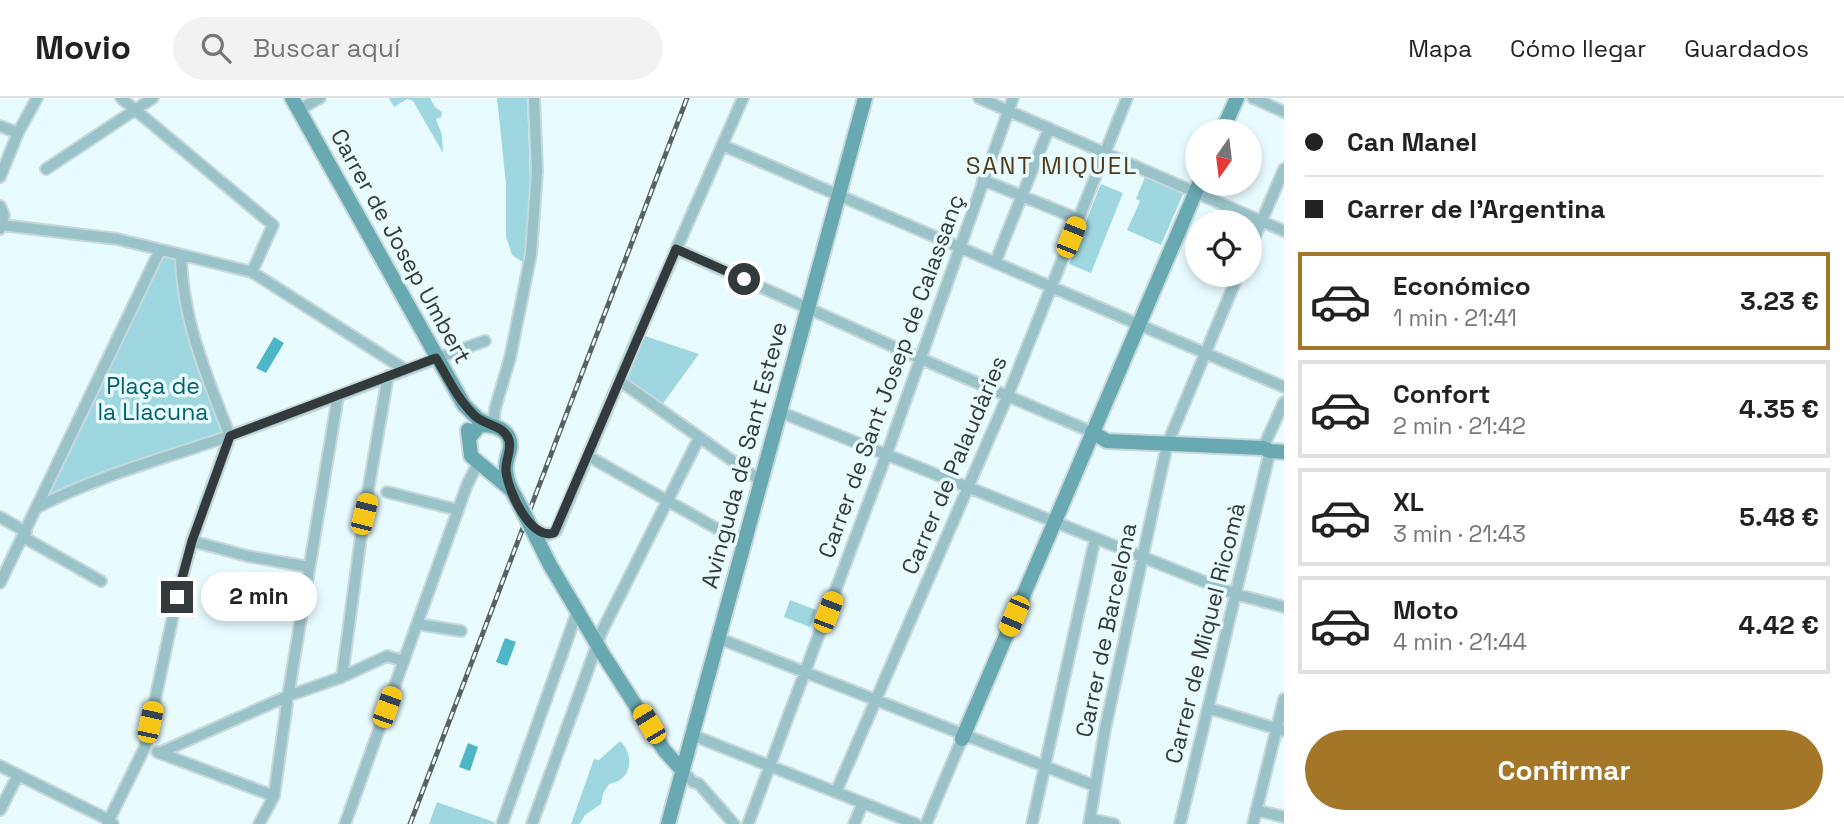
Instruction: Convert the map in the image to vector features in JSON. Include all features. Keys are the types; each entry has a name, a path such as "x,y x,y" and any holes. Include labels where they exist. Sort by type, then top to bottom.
{"street":[{"path":"0,177 37,98"},
{"path":"121,98 273,225 252,272"},
{"path":"46,169 153,98"},
{"name":"Carrer de Josep Umbert","path":"320,98 296,104 464,405"},
{"path":"491,425 510,358 531,254 537,171 534,98"},
{"path":"537,533 550,535 556,531 743,98"},
{"name":"Avinguda de Sant Esteve","path":"668,824 865,98"},
{"path":"979,98 1185,183"},
{"name":"Carrer de Sant Josep de Calassanç","path":"748,824 887,453 1013,98"},
{"path":"1227,119 1237,98"},
{"path":"1252,98 1284,112"},
{"name":"Carrer de Palaudàries","path":"836,792 1007,395 1105,152 1123,99"},
{"path":"0,126 18,134"},
{"path":"995,263 1049,128"},
{"path":"722,145 1284,387"},
{"path":"1262,219 1284,169"},
{"path":"984,180 1078,219"},
{"path":"926,824 1194,196"},
{"path":"1213,196 1240,210"},
{"path":"0,206 4,215 1,227 117,239 252,272 404,369"},
{"path":"1262,221 1284,231"},
{"path":"676,249 1092,432 1107,441 1272,450 1274,443 1284,443"},
{"path":"0,583 38,507 99,372 160,250"},
{"path":"0,766 110,823 145,747 177,597 192,541 230,436 203,367 181,281 181,255"},
{"name":"Carrer de Barcelona","path":"1089,821 1167,445 1233,287"},
{"path":"38,507 56,497 142,465 230,436 485,341"},
{"path":"342,677 364,514 379,490 388,376"},
{"path":"620,381 761,481"},
{"path":"259,824 274,796 338,396"},
{"name":"Carrer de Miquel Ricomà","path":"1180,824 1284,402"},
{"path":"464,405 478,418 501,429 510,443 510,452 497,467 481,465"},
{"path":"464,405 471,456 513,494"},
{"path":"780,412 1235,594 1284,607"},
{"path":"469,439 479,426 491,425"},
{"path":"532,824 602,631 699,438"},
{"path":"588,456 744,544"},
{"path":"506,459 506,473 513,494 537,533 550,565 598,645 664,750 734,824"},
{"path":"345,824 458,510 481,465"},
{"path":"379,490 458,510"},
{"path":"0,517 24,535 101,581"},
{"path":"1032,824 1095,539"},
{"path":"192,541 247,556 309,567"},
{"path":"502,824 578,612"},
{"path":"417,624 461,631"},
{"path":"718,638 1095,786"},
{"path":"159,753 387,656 404,661"},
{"path":"1253,824 1280,730 1284,699"},
{"path":"1208,708 1280,730"},
{"path":"692,735 916,824"},
{"path":"145,747 274,796"},
{"path":"0,810 18,775"},
{"path":"854,824 863,803"},
{"path":"1256,810 1284,817"},
{"path":"1089,821 1114,824"}],"green space":[{"path":"389,98 430,98 442,112 441,117 436,119 442,135 443,153 413,101 407,99 394,107"},
{"path":"497,98 527,98 530,179 524,263 512,255 506,236 506,184"},
{"path":"1145,177 1183,194 1161,245 1127,230 1140,201 1136,199"},
{"path":"1101,184 1123,193 1091,273 1069,264"},
{"name":"Plaça de la Llacuna","path":"160,250 181,255 181,282 230,436 38,507"},
{"path":"639,334 699,354 659,409 620,381"},
{"path":"790,600 816,610 810,627 784,617"},
{"path":"620,741 628,753 627,773 617,782 609,784 601,804 585,815 580,824 571,824 594,759 599,760"},
{"path":"437,802 494,822 494,824 429,824"}],"shaded area":[{"path":"274,337 284,343 266,373 256,368"},
{"path":"505,638 516,642 507,666 496,662"},
{"path":"468,743 478,747 470,771 459,767"}],"railway":[{"path":"410,824 687,98"}],"district":[{"name":"SANT MIQUEL","path":"1052,165"}],"route":[{"path":"177,597 192,541 230,436 436,358 464,405 478,418 501,429 507,436 510,452 506,459 506,473 511,490 531,527 547,535 554,533 676,249 744,279"}]}
